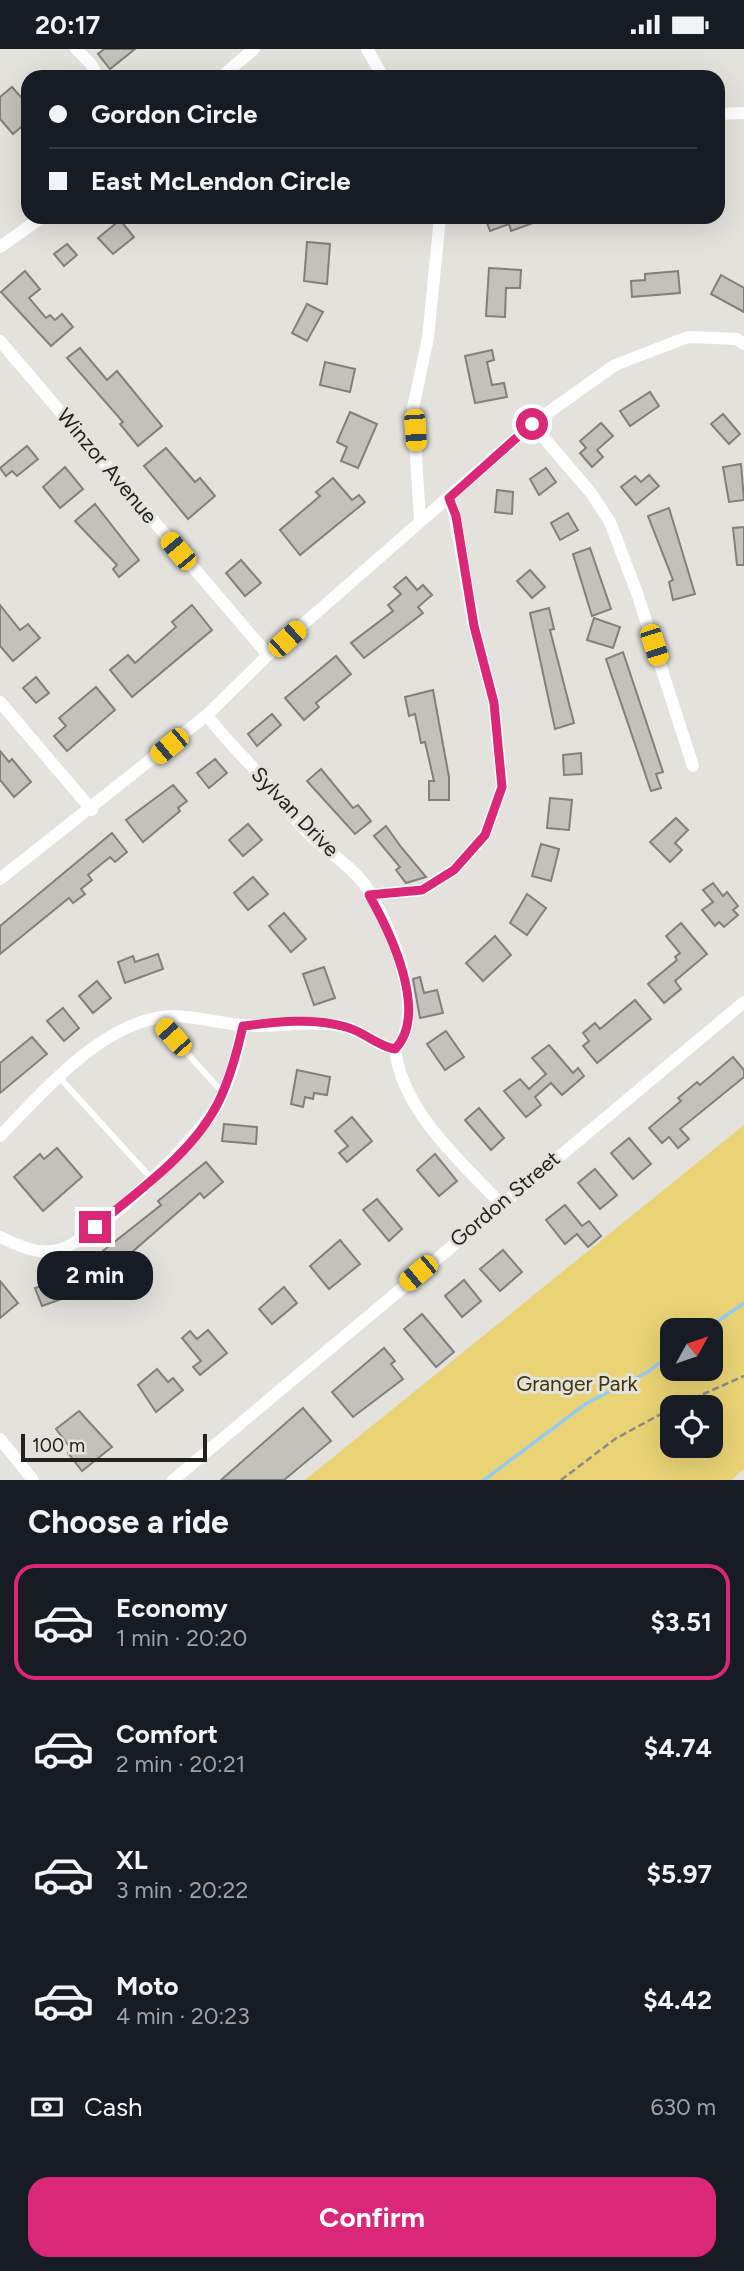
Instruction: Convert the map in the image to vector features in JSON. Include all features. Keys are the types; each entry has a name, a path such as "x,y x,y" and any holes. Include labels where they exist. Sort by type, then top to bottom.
{"street":[{"path":"76,49 94,70"},
{"path":"229,70 254,49"},
{"path":"367,49 379,70"},
{"path":"725,114 744,113"},
{"path":"0,247 32,224"},
{"path":"421,520 413,408 428,338 439,224"},
{"path":"0,879 92,810 207,715 268,656 532,424 615,365 688,337 737,339 744,344"},
{"name":"Winzor Avenue","path":"0,341 268,656"},
{"path":"532,424 591,492 610,522 637,593 693,766"},
{"path":"369,895 422,890 454,870 485,835 502,787 494,703 474,626 456,516 449,498"},
{"path":"0,702 92,810"},
{"name":"Sylvan Drive","path":"207,715 226,741 266,782 305,830 339,860 369,895 386,924 405,975 407,1014 402,1042 395,1049"},
{"name":"Gordon Street","path":"173,1480 500,1203 744,1002"},
{"path":"0,1136 100,1040 142,1021 171,1016 209,1019 243,1026 312,1022 344,1026 368,1035 381,1047 395,1049 397,1069 411,1099 432,1127 500,1203"},
{"path":"0,1237 30,1250 55,1251 75,1244 195,1136 223,1093 243,1026"},
{"path":"0,1439 33,1480"}],"lane":[{"path":"156,1019 223,1093"},
{"path":"60,1078 151,1178"}],"path":[{"path":"702,1395 744,1376"},
{"path":"561,1480 615,1439 660,1415"}],"green space":[{"name":"Granger Park","path":"744,1125 744,1469 731,1480 305,1480"}],"building":[{"path":"104,49 135,49 110,69 98,54"},
{"path":"12,87 21,97 21,127 13,134 0,119 0,97"},
{"path":"115,224 123,224 134,237 113,254 98,238"},
{"path":"488,224 509,224 490,231"},
{"path":"509,224 530,224 511,231"},
{"path":"307,242 330,244 327,284 304,281"},
{"path":"67,244 77,255 64,266 54,254"},
{"path":"489,268 521,270 520,288 506,288 505,317 486,316"},
{"path":"25,271 40,289 29,298 46,318 50,315 55,320 62,314 73,327 51,346 1,292"},
{"path":"678,271 680,293 632,297 631,281 645,280 645,274"},
{"path":"721,275 744,288 744,312 711,294"},
{"path":"307,304 323,312 307,341 292,333"},
{"path":"80,348 107,380 117,371 162,426 138,446 120,424 123,422 67,358"},
{"path":"492,350 494,360 487,362 492,385 504,383 507,397 475,403 465,356"},
{"path":"325,362 355,369 350,392 320,385"},
{"path":"650,392 659,406 630,426 620,411"},
{"path":"350,412 377,424 358,468 341,461 347,447 337,442"},
{"path":"723,414 740,434 729,444 711,424"},
{"path":"601,423 613,436 597,450 603,457 592,467 580,453 586,448 580,441"},
{"path":"27,446 38,459 17,476 12,471 6,476 0,468"},
{"path":"166,448 195,482 200,478 215,496 188,519 144,466"},
{"path":"741,464 744,500 729,502 723,467"},
{"path":"65,467 83,489 60,508 43,487"},
{"path":"546,468 556,482 539,495 530,479"},
{"path":"649,475 659,486 636,505 621,487 635,476 641,482"},
{"path":"333,478 352,500 359,495 365,502 300,555 280,530 320,496 316,492"},
{"path":"497,490 513,492 512,514 495,512"},
{"path":"95,504 139,560 119,577 113,569 117,565 75,521"},
{"path":"669,508 695,594 673,600 669,582 673,580 648,516"},
{"path":"568,513 578,530 560,540 551,523"},
{"path":"744,527 744,565 737,565 733,528"},
{"path":"590,548 611,609 592,616 573,554"},
{"path":"241,560 261,583 245,596 226,573"},
{"path":"530,570 545,587 532,598 517,581"},
{"path":"406,577 417,590 423,585 432,595 418,607 423,613 364,658 351,643 393,611 388,605 401,594 394,587"},
{"path":"0,605 20,630 28,624 40,638 13,661 0,646"},
{"path":"192,605 212,630 132,697 110,670 128,655 135,663 176,627 172,622"},
{"path":"549,608 554,629 550,630 574,723 555,729 530,613"},
{"path":"594,618 620,627 613,648 587,640"},
{"path":"623,652 663,772 656,774 661,788 651,791 606,659"},
{"path":"336,656 351,674 316,703 319,707 304,720 285,698"},
{"path":"36,677 49,693 36,703 23,688"},
{"path":"96,687 115,710 67,751 54,736 66,726 59,718"},
{"path":"433,690 449,777 449,800 429,800 429,781 434,781 425,742 421,743 415,714 409,716 405,697"},
{"path":"272,714 281,725 257,746 248,734"},
{"path":"0,751 9,762 12,759 31,782 14,797 0,780"},
{"path":"581,753 582,774 564,775 563,755"},
{"path":"215,759 227,773 209,788 197,773"},
{"path":"321,769 353,808 358,805 371,821 355,834 307,781"},
{"path":"173,785 187,801 178,808 180,811 143,842 126,820"},
{"path":"550,798 572,800 569,830 547,828"},
{"path":"676,818 688,830 675,843 682,850 670,862 650,842"},
{"path":"248,824 262,840 243,856 229,840"},
{"path":"386,826 426,877 406,883 396,870 400,867 374,836"},
{"path":"112,833 127,852 115,862 110,857 88,875 92,880 81,889 85,894 73,903 69,898 0,954 0,926"},
{"path":"541,844 559,849 551,881 532,876"},
{"path":"253,877 268,894 248,910 234,893"},
{"path":"713,883 723,896 727,892 738,906 733,910 738,915 724,927 719,922 715,926 702,910 713,902 703,890"},
{"path":"527,894 546,908 527,935 510,923"},
{"path":"284,913 306,939 291,952 269,926"},
{"path":"681,923 707,954 675,981 681,989 664,1003 648,984 677,960 675,957 680,953 666,936"},
{"path":"495,936 511,955 483,981 466,963"},
{"path":"158,954 163,969 125,983 118,962 133,956 135,962"},
{"path":"324,967 335,998 314,1005 303,974"},
{"path":"420,977 424,993 437,990 443,1013 420,1018 413,979"},
{"path":"97,981 111,998 93,1013 79,996"},
{"path":"635,1000 651,1019 597,1063 583,1046 589,1041 583,1033 595,1023 600,1029"},
{"path":"63,1008 79,1028 64,1041 47,1021"},
{"path":"446,1031 464,1057 445,1070 427,1044"},
{"path":"32,1037 47,1054 0,1093 0,1063"},
{"path":"549,1045 573,1073 578,1068 584,1076 562,1095 551,1083 535,1097 541,1105 526,1117 504,1091 520,1079 529,1089 546,1074 532,1058"},
{"path":"733,1057 744,1070 744,1077 680,1129 689,1139 678,1148 669,1137 662,1143 649,1128 681,1101 678,1098 697,1082 700,1085"},
{"path":"297,1070 330,1077 327,1095 314,1093 313,1099 305,1097 303,1107 291,1104"},
{"path":"479,1108 504,1138 491,1150 465,1120"},
{"path":"352,1117 372,1141 347,1162 339,1153 348,1146 335,1131"},
{"path":"224,1124 257,1127 256,1144 222,1141"},
{"path":"629,1138 651,1164 633,1179 611,1153"},
{"path":"57,1148 82,1177 43,1211 14,1177 40,1154 44,1159"},
{"path":"435,1154 457,1181 439,1196 417,1170"},
{"path":"206,1162 223,1182 204,1198 200,1193 116,1266 103,1251 161,1205 158,1201"},
{"path":"595,1169 617,1195 600,1209 578,1183"},
{"path":"377,1199 402,1229 389,1241 363,1210"},
{"path":"565,1205 582,1226 589,1221 601,1236 588,1247 577,1234 565,1244 546,1220"},
{"path":"340,1240 360,1264 329,1289 310,1266"},
{"path":"503,1250 522,1272 500,1291 480,1269"},
{"path":"88,1261 99,1280 67,1297 42,1306 35,1288 68,1277 66,1274"},
{"path":"464,1280 481,1301 462,1317 445,1296"},
{"path":"0,1281 18,1303 0,1318"},
{"path":"284,1287 297,1303 272,1324 259,1309"},
{"path":"422,1314 454,1352 436,1367 404,1329"},
{"path":"208,1330 227,1353 200,1375 193,1367 201,1361 182,1338 190,1331 197,1339"},
{"path":"384,1348 395,1361 391,1364 403,1379 353,1417 332,1392"},
{"path":"157,1369 168,1382 173,1378 183,1390 156,1412 138,1385"},
{"path":"303,1408 331,1441 284,1480 221,1480"},
{"path":"79,1411 112,1447 82,1471 68,1453 72,1450 56,1429"}],"waterway":[{"path":"722,1318 744,1303"},
{"path":"484,1480 587,1403 646,1373 660,1363"}],"route":[{"path":"95,1227 173,1160 195,1136 223,1093 243,1026 312,1022 344,1026 368,1035 381,1047 395,1049 402,1042 407,1014 405,975 386,924 369,895 422,890 454,870 485,835 502,787 494,703 474,626 456,516 449,498 532,424"}]}
